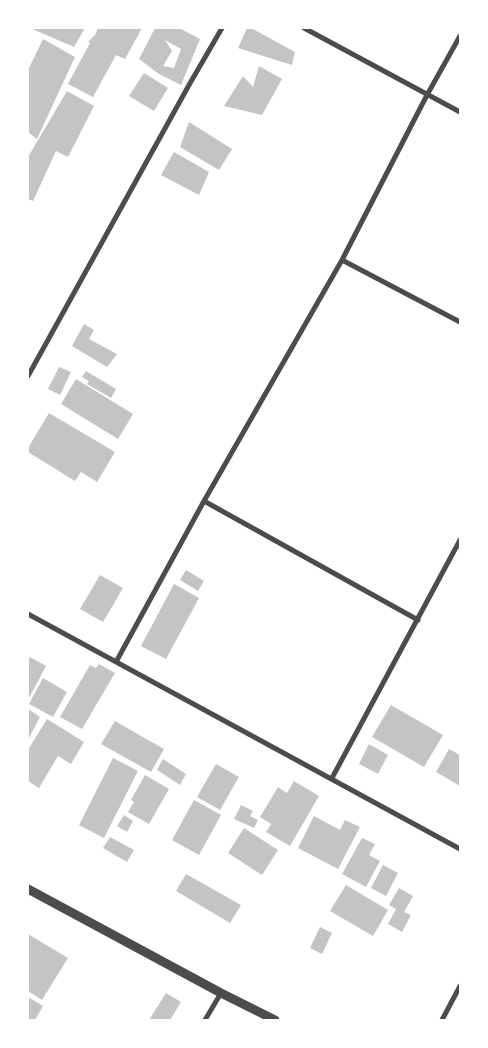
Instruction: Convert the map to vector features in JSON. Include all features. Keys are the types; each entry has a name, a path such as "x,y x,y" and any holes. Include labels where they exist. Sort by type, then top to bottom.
{"street":[{"path":"28,376 222,28"},
{"path":"304,28 460,112"},
{"path":"116,662 204,501 342,260 426,95 460,36"},
{"path":"342,260 460,322"},
{"path":"204,501 418,620"},
{"path":"332,778 460,540"},
{"path":"28,614 460,849"},
{"path":"28,888 221,993 275,1020"},
{"path":"442,1020 460,986"},
{"path":"205,1020 221,993"}],"building":[{"path":"30,28 85,28 74,47"},
{"path":"98,28 142,28 125,59 116,55 93,97 68,84 90,43 88,42 95,35"},
{"path":"155,28 179,28 200,39 181,85 159,74 139,59","holes":["165,40 181,49 174,68 163,66 172,51"]},
{"path":"247,28 251,28 295,52 292,65 238,48"},
{"path":"43,39 75,57 37,139 28,132 28,70"},
{"path":"259,66 282,79 262,115 224,106 243,76 253,87"},
{"path":"144,73 168,88 154,111 129,96"},
{"path":"67,91 94,106 68,157 56,151 33,201 28,199 28,157"},
{"path":"189,122 232,149 219,170 180,147"},
{"path":"174,152 209,172 199,195 161,175"},
{"path":"84,324 94,330 89,339 117,354 107,367 72,346"},
{"path":"59,367 71,372 60,395 48,389"},
{"path":"86,371 116,389 111,398 87,384 89,381 82,377"},
{"path":"76,379 133,414 118,439 61,404"},
{"path":"49,413 115,452 97,482 81,472 75,481 28,452 28,448"},
{"path":"186,570 204,581 198,591 180,580"},
{"path":"100,575 123,588 103,622 80,609"},
{"path":"174,584 199,598 166,659 141,646"},
{"path":"30,657 46,666 28,700 28,661"},
{"path":"99,664 115,673 82,729 60,717 90,665 96,668"},
{"path":"43,678 67,692 53,717 29,704"},
{"path":"391,705 443,735 424,767 372,737"},
{"path":"28,709 40,717 28,740"},
{"path":"47,719 84,742 71,764 58,756 39,788 28,781 28,750"},
{"path":"115,721 164,749 151,772 101,744"},
{"path":"369,744 388,755 378,774 359,764"},
{"path":"449,749 460,755 460,786 436,772"},
{"path":"113,758 138,771 104,838 79,825"},
{"path":"163,759 186,774 180,785 157,770"},
{"path":"216,764 239,777 220,810 197,797"},
{"path":"145,775 169,789 149,824 128,812 134,802 131,800"},
{"path":"294,781 319,796 290,846 266,832 271,824 260,817 278,787 287,793"},
{"path":"194,800 221,815 199,855 172,840"},
{"path":"241,805 253,811 250,816 258,820 254,828 234,819"},
{"path":"124,815 133,821 127,832 117,826"},
{"path":"314,816 340,830 345,820 360,827 338,869 298,848"},
{"path":"244,828 278,850 262,875 228,853"},
{"path":"110,837 134,850 127,862 103,848"},
{"path":"362,838 375,844 369,855 380,861 366,887 342,874"},
{"path":"383,865 398,873 386,896 371,888"},
{"path":"186,874 241,905 230,923 176,891"},
{"path":"346,885 388,910 373,936 330,911"},
{"path":"399,888 413,896 404,912 411,915 402,932 388,924 396,909 389,905"},
{"path":"320,927 332,933 322,954 310,948"},
{"path":"28,934 68,958 42,1000 28,991"},
{"path":"166,993 181,1002 170,1020 149,1020"},
{"path":"28,997 43,1006 35,1020 28,1020"}]}
